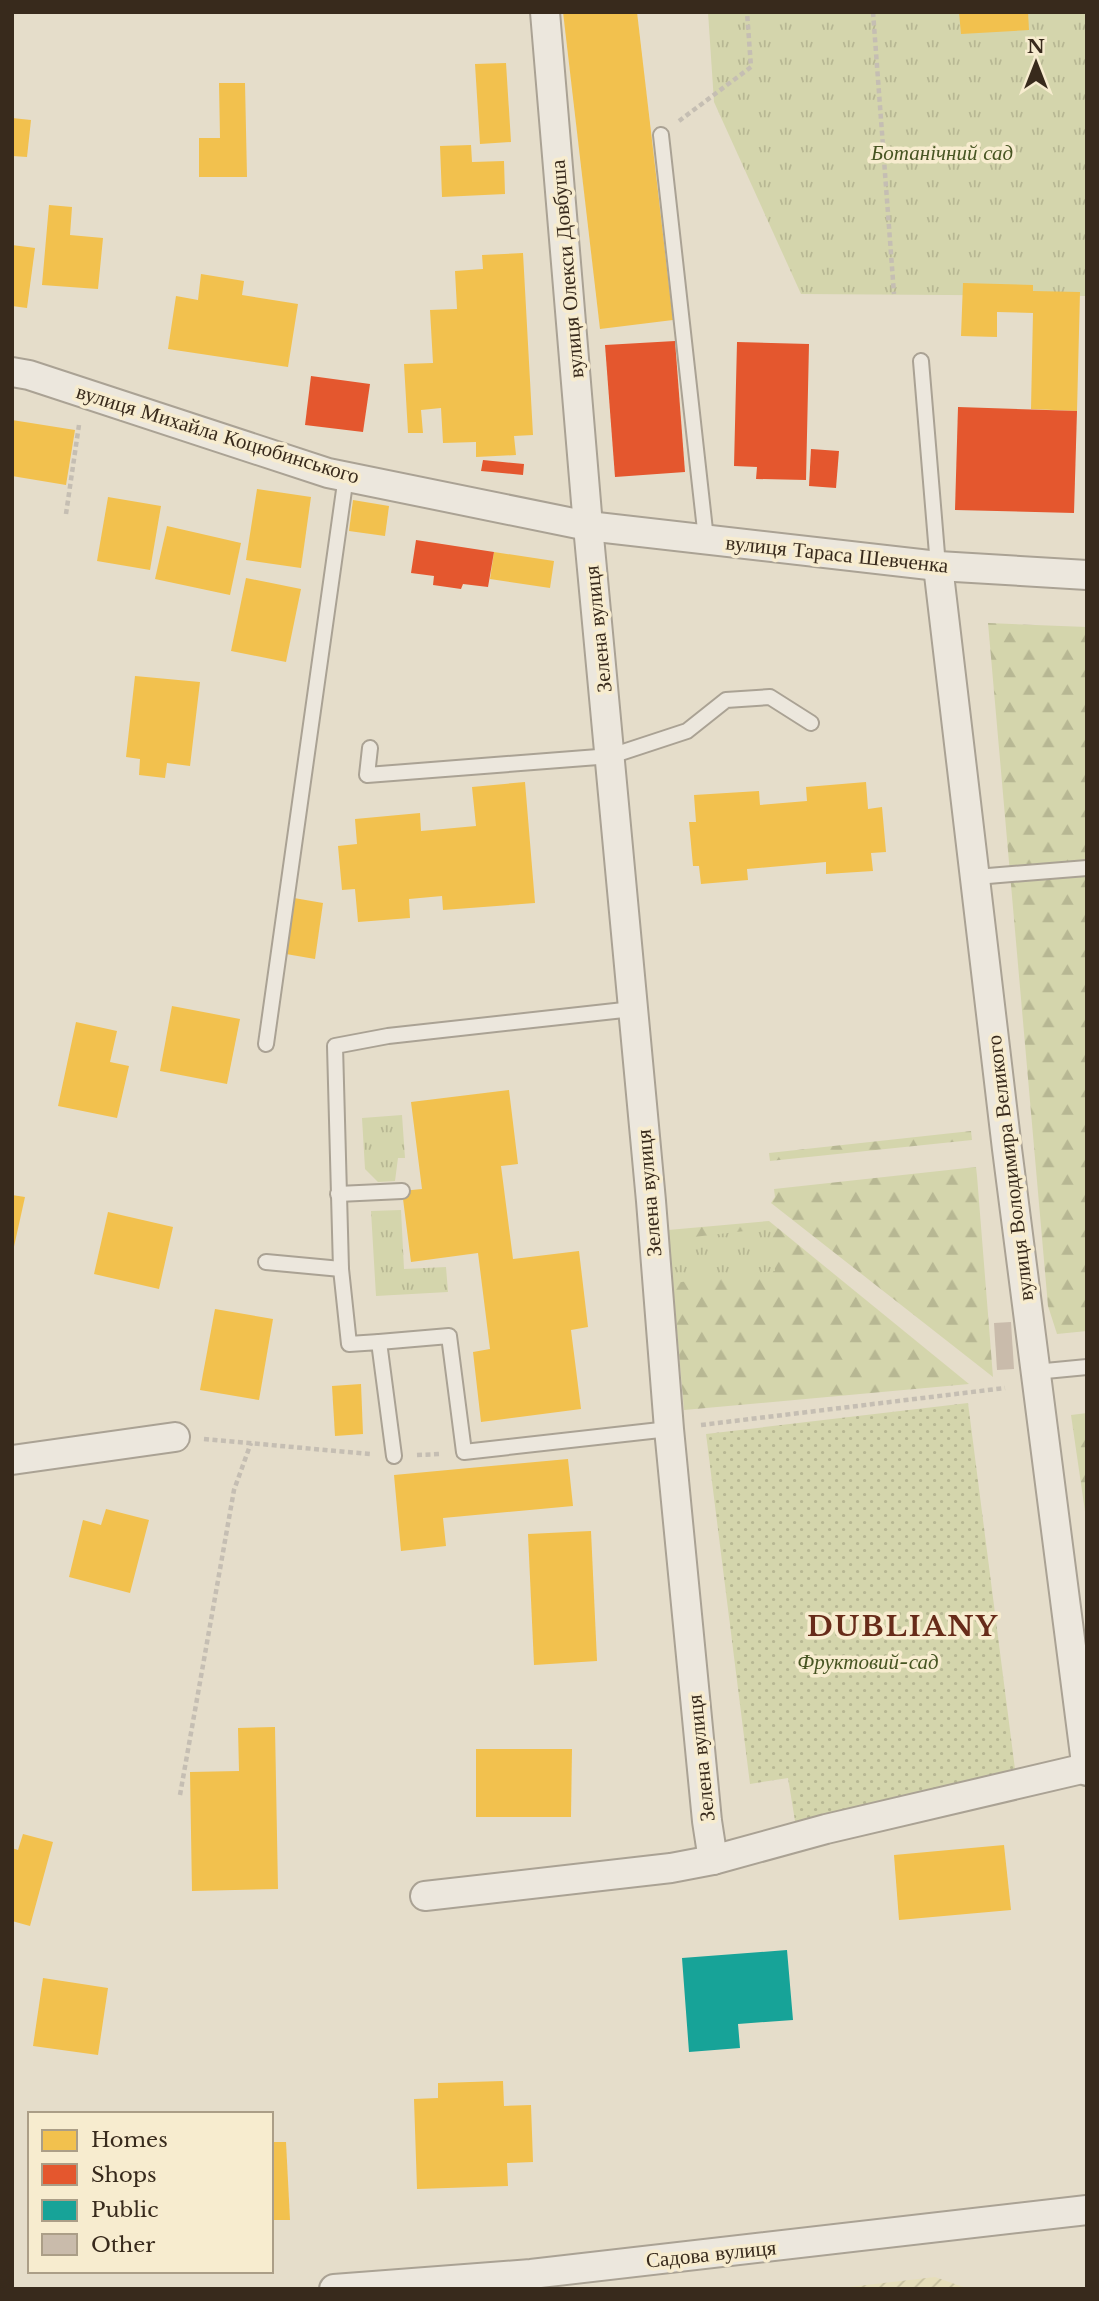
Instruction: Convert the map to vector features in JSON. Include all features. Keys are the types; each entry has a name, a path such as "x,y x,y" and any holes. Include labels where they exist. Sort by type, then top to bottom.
{"street":[{"name":"вулиця Олекси Довбуша","path":"545,12 588,526"},
{"name":"вулиця Михайла Коцюбинського","path":"12,372 29,375 328,473 588,526"},
{"name":"вулиця Тараса Шевченка","path":"588,526 938,566 1087,575"},
{"name":"Зелена вулиця","path":"588,526 611,756 669,1429 705,1807 713,1860"},
{"name":"вулиця Володимира Великого","path":"938,566 1036,1378 1087,1769"},
{"path":"12,1460 175,1437"},
{"path":"425,1896 671,1868 713,1860 826,1829 1087,1769"},
{"name":"Садова вулиця","path":"334,2289 531,2281 1087,2210"}],"lane":[{"path":"661,135 706,540"},
{"path":"921,361 938,566"},
{"path":"266,1044 346,476"},
{"path":"370,748 367,775 611,756 687,731 726,700 770,697 811,723"},
{"path":"976,877 1087,868"},
{"path":"633,1009 388,1036 335,1046 341,1269 349,1345 449,1336 464,1452 669,1429"},
{"path":"338,1194 402,1191"},
{"path":"266,1262 341,1269"},
{"path":"379,1342 394,1456"},
{"path":"1036,1378 1087,1367"}],"path":[{"path":"661,135 751,67 747,12"},
{"path":"873,12 894,294"},
{"path":"66,514 84,393"},
{"path":"669,1429 1036,1378"},
{"path":"175,1437 394,1456 464,1452"},
{"path":"180,1795 234,1490 251,1443"}],"shaded area":[{"path":"935,2277 969,2289 832,2289"}],"green space":[{"name":"Ботанічний сад","path":"708,12 1087,12 1087,296 801,294 714,102"},
{"path":"988,623 1087,627 1087,1331 1057,1334 1048,1306"},
{"path":"402,1115 405,1158 398,1158 395,1181 378,1182 365,1169 362,1118"},
{"path":"971,1131 972,1140 770,1161 769,1153"},
{"path":"976,1167 993,1377 771,1203 775,1197 774,1189"},
{"path":"401,1210 404,1269 446,1267 448,1292 376,1296 371,1211"},
{"path":"769,1221 969,1384 684,1410 668,1230"},
{"path":"770,1228 775,1271 673,1283 668,1240"},
{"name":"Фруктовий-сад","path":"968,1403 1016,1777 796,1827 788,1778 750,1784 706,1434"},
{"path":"1087,1413 1087,1525 1071,1415"}],"building: Homes":[{"path":"563,12 637,12 673,320 600,329"},
{"path":"959,12 1028,12 1029,30 961,34"},
{"path":"506,63 511,142 480,144 475,64"},
{"path":"219,83 245,83 247,177 199,177 199,138 220,138"},
{"path":"12,118 31,120 27,157 12,156"},
{"path":"471,145 472,162 504,161 505,194 442,197 440,146"},
{"path":"49,205 72,207 70,235 103,238 98,289 42,285"},
{"path":"12,245 35,248 27,308 12,306"},
{"path":"523,253 533,435 514,436 516,455 476,457 476,442 443,443 441,408 421,410 423,433 408,433 404,364 433,363 430,310 457,309 455,271 483,269 482,255"},
{"path":"201,274 244,281 242,295 298,304 288,367 168,349 176,296 198,300"},
{"path":"963,283 1033,285 1033,291 1080,292 1077,411 1031,409 1033,313 997,312 997,337 961,336"},
{"path":"12,420 75,430 66,485 12,476"},
{"path":"257,489 311,497 301,568 246,560"},
{"path":"108,497 161,506 150,570 97,561"},
{"path":"353,500 389,506 385,536 349,531"},
{"path":"167,526 241,543 230,595 155,579"},
{"path":"494,552 554,561 550,588 490,579"},
{"path":"246,578 301,589 286,662 231,651"},
{"path":"135,676 200,682 190,766 167,763 165,778 139,775 140,759 126,757"},
{"path":"525,782 535,903 443,910 442,896 409,899 410,918 358,922 355,889 342,890 338,846 357,844 355,819 420,813 421,831 476,826 472,787"},
{"path":"866,782 868,809 882,807 886,852 871,853 873,871 826,874 826,862 747,869 748,880 701,884 699,866 693,866 689,822 696,822 694,795 759,791 760,805 807,801 806,787"},
{"path":"294,898 323,903 315,959 286,954"},
{"path":"172,1006 240,1019 227,1084 160,1071"},
{"path":"76,1022 117,1031 110,1062 129,1066 117,1118 58,1106"},
{"path":"509,1090 518,1164 501,1166 513,1259 579,1251 588,1327 571,1330 581,1409 481,1422 473,1352 490,1349 478,1253 411,1262 402,1191 422,1189 411,1102"},
{"path":"12,1195 25,1197 13,1251 12,1250"},
{"path":"108,1212 173,1227 159,1289 94,1274"},
{"path":"215,1309 273,1319 259,1400 200,1390"},
{"path":"361,1384 363,1434 335,1436 332,1386"},
{"path":"568,1459 573,1506 443,1518 446,1546 401,1551 394,1475"},
{"path":"106,1509 149,1520 130,1593 69,1577 83,1520 101,1525"},
{"path":"591,1531 597,1661 534,1665 528,1534"},
{"path":"275,1727 278,1889 192,1891 190,1772 239,1771 238,1728"},
{"path":"476,1749 572,1749 571,1817 476,1817"},
{"path":"23,1834 53,1842 30,1926 12,1921 12,1848 18,1850"},
{"path":"1004,1845 1011,1910 899,1920 894,1855"},
{"path":"43,1978 108,1988 98,2055 33,2046"},
{"path":"503,2081 504,2106 531,2105 533,2162 507,2163 508,2186 417,2189 414,2099 438,2098 438,2083"},
{"path":"273,2142 286,2142 290,2220 273,2220"}],"building: Shops":[{"path":"675,341 685,472 615,477 605,345"},
{"path":"737,342 809,344 806,480 756,479 757,467 734,466"},
{"path":"311,376 370,384 363,432 305,425"},
{"path":"958,407 1077,411 1074,513 955,510"},
{"path":"811,449 839,451 836,488 809,486"},
{"path":"483,460 524,464 523,475 481,471"},
{"path":"416,540 494,552 488,587 463,584 461,589 433,585 434,576 411,573"}],"building: Public":[{"path":"787,1950 793,2020 738,2024 740,2048 689,2052 682,1958"}],"building: Other":[{"path":"1011,1322 1014,1369 997,1370 994,1323"}],"district":[{"name":"DUBLIANY","path":"903,1626"}]}
